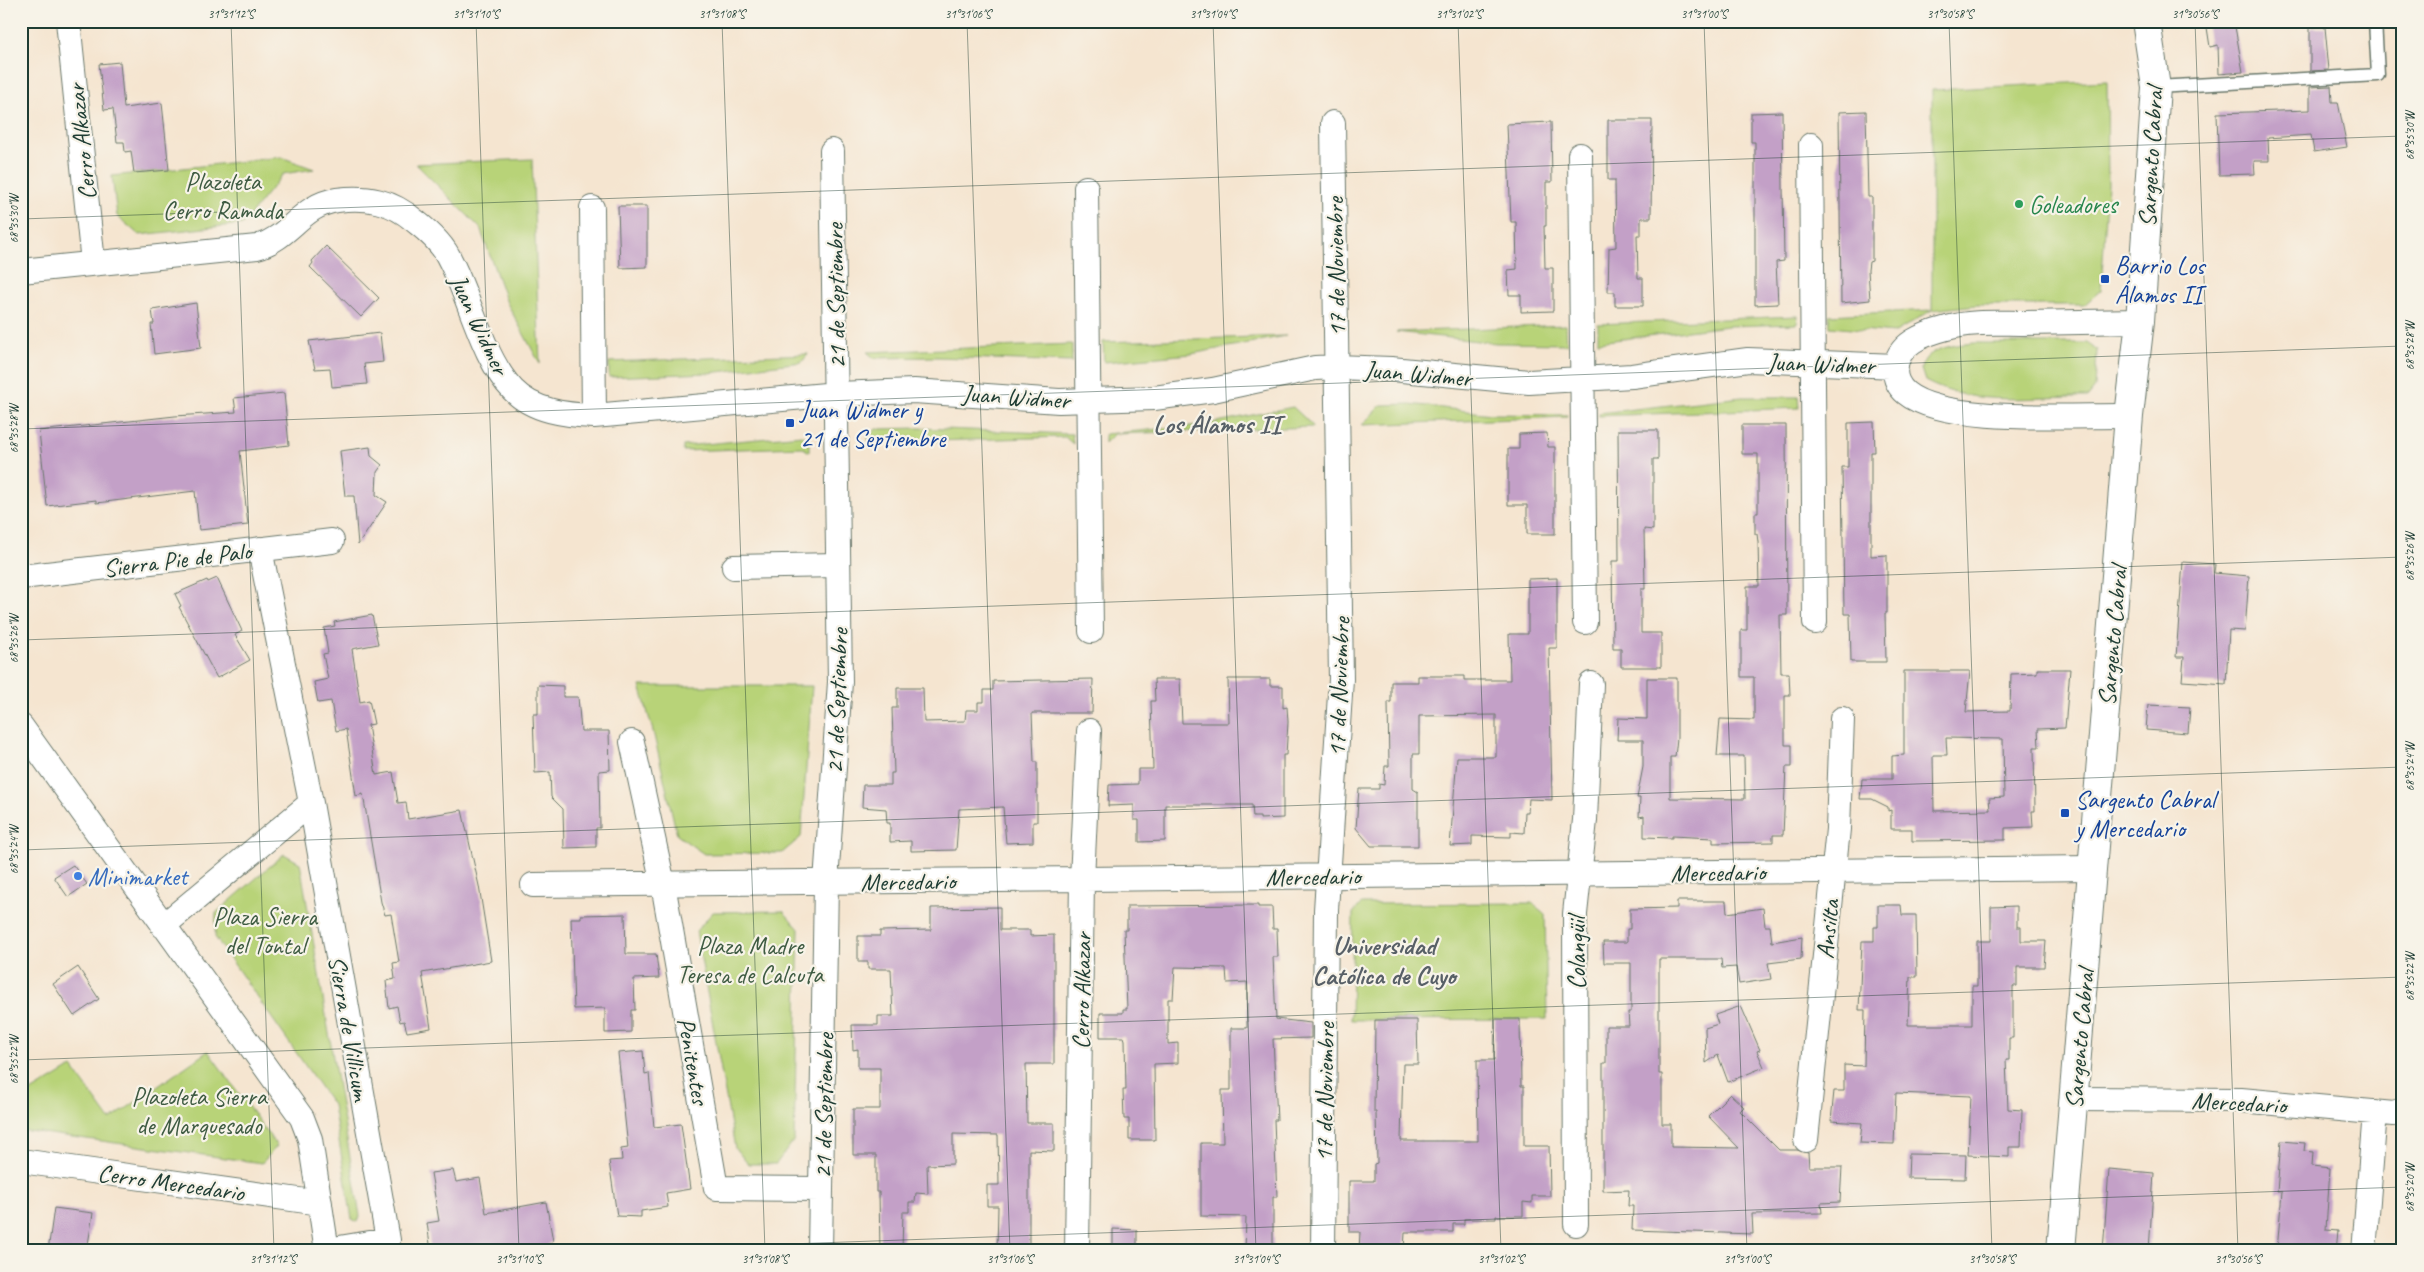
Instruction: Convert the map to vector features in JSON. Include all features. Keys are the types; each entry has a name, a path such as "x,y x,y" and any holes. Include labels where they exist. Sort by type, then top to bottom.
{"main road":[{"name":"Sargento Cabral","path":"2061,1251 2129,416 2140,321 2156,87 2146,21"}],"street":[{"name":"Cerro Alkazar","path":"68,21 93,263"},
{"name":"17 de Noviembre","path":"1323,1251 1326,910 1341,679 1333,123"},
{"path":"1811,145 1815,622"},
{"name":"21 de Septiembre","path":"820,1251 826,882 840,682 832,151"},
{"path":"1580,155 1586,622"},
{"path":"1086,188 1091,631"},
{"name":"Juan Widmer","path":"21,271 257,247 270,243 286,232 301,216 324,203 359,199 388,202 402,210 421,226 450,258 488,349 503,377 514,391 530,402 548,410 572,415 594,416 837,394 914,391 1038,400 1154,398 1203,392 1315,368 1336,367 1406,370 1506,381 1632,376 1748,360 1813,362 1897,376 1917,401 1927,405 1985,415 2129,416"},
{"path":"592,208 594,416"},
{"path":"1897,376 1902,352 1915,340 1949,327 1978,323 2140,321"},
{"name":"Sierra Pie de Palo","path":"21,577 332,541"},
{"name":"Sierra de Villicum","path":"260,549 311,803 388,1240 327,1250"},
{"path":"734,567 838,565"},
{"name":"Colangüil","path":"1576,1224 1575,914 1585,820 1591,684"},
{"name":"Ansilta","path":"1806,1140 1832,871 1838,829 1842,719"},
{"path":"21,726 302,1118 310,1139 327,1250"},
{"name":"Cerro Alkazar","path":"1077,1251 1082,879 1089,731"},
{"name":"Penitentes","path":"632,742 664,884 716,1188 821,1189"},
{"path":"163,926 311,803"},
{"name":"Mercedario","path":"533,885 2093,868"},
{"name":"Mercedario","path":"2074,1099 2241,1100 2394,1114 2403,1112"},
{"path":"2364,1251 2375,1112"},
{"name":"Cerro Mercedario","path":"21,1161 320,1203"}],"lane":[{"path":"2156,87 2378,75 2375,21"}],"green space":[{"name":"Goleadores","path":"2107,81 2108,184 2101,290 2084,305 1977,305 1932,310 1932,90"},
{"name":"Plazoleta Cerro Ramada","path":"281,157 314,169 283,174 243,224 139,235 117,216 112,176"},
{"path":"532,159 540,364 507,303 480,228 416,164"},
{"path":"1932,310 1894,333 1830,327 1829,315"},
{"path":"1798,316 1797,324 1728,326 1598,342 1598,324"},
{"path":"1566,325 1567,344 1496,343 1396,332"},
{"path":"1286,336 1191,354 1104,362 1103,342"},
{"path":"1974,343 2087,343 2097,350 2095,388 2088,397 2005,399 1964,395 1925,381 1921,369 1928,356 1942,348"},
{"path":"1072,344 1072,362 937,357 874,358 867,352"},
{"path":"808,354 802,362 709,373 609,377 609,362"},
{"path":"1742,397 1798,397 1799,408 1599,416 1599,413"},
{"path":"1410,404 1491,414 1567,415 1567,417 1362,425 1381,405"},
{"path":"1293,407 1314,427 1114,434 1105,443 1105,434 1202,425"},
{"path":"918,428 1072,434 1073,444 1065,437 869,443 868,436 876,429"},
{"path":"802,435 809,439 809,452 802,447 683,451 683,446"},
{"path":"640,686 812,686 801,837 782,853 704,854 677,835 653,731"},
{"name":"Plaza Sierra del Tontal","path":"284,854 300,863 360,1216 358,1222 352,1219 333,1105 215,937 216,913"},
{"path":"1532,903 1545,914 1547,1019 1351,1020 1353,913 1361,904"},
{"name":"Plaza Madre Teresa de Calcuta","path":"783,911 799,929 794,1140 776,1164 748,1164 735,1148 696,931 713,912"},
{"name":"Plazoleta Sierra de Marquesado","path":"208,1051 277,1146 262,1163 21,1130 21,1098 72,1067 110,1120"},
{"path":"2403,1174 2403,1251 2396,1251"}],"building":[{"path":"2206,21 2234,21 2243,72 2219,74 2218,45 2210,47"},
{"path":"2310,27 2325,27 2329,70 2310,71"},
{"path":"120,62 124,108 162,103 169,170 134,173 131,151 125,152 124,142 117,142 113,109 104,110 99,64"},
{"path":"2331,86 2332,102 2338,102 2347,147 2314,152 2311,135 2268,138 2269,161 2254,161 2255,174 2219,175 2217,113 2310,110 2310,87"},
{"path":"1866,111 1868,197 1872,197 1872,261 1869,262 1868,270 1870,300 1841,303 1839,112"},
{"path":"1782,112 1784,261 1776,262 1778,304 1755,305 1755,142 1751,142 1751,113"},
{"path":"1608,120 1652,120 1651,218 1641,218 1641,235 1637,235 1638,278 1643,278 1643,306 1615,306 1615,292 1608,292 1609,248 1616,247 1615,180 1608,180"},
{"path":"1551,122 1552,182 1546,182 1546,226 1544,226 1545,268 1553,268 1553,311 1521,312 1521,295 1509,295 1508,270 1517,269 1516,222 1511,222 1507,124"},
{"path":"618,206 647,206 647,267 620,268"},
{"path":"326,246 379,298 361,317 310,267 313,263 312,261"},
{"path":"196,303 201,348 154,354 151,324 154,324 152,310"},
{"path":"380,333 383,362 364,364 367,384 332,387 330,368 315,369 309,341"},
{"path":"284,393 289,445 240,451 248,525 199,530 195,491 96,503 96,500 47,506 39,431 175,416 236,412 234,398"},
{"path":"1874,422 1875,452 1871,452 1871,556 1887,555 1886,662 1851,662 1850,614 1844,614 1842,467 1848,467 1848,423"},
{"path":"1742,425 1786,425 1787,615 1780,615 1781,673 1789,673 1790,695 1785,695 1785,745 1792,745 1792,767 1786,767 1783,835 1773,835 1773,842 1713,843 1713,838 1644,837 1644,816 1639,817 1640,798 1637,798 1643,767 1643,740 1617,740 1618,718 1647,719 1647,678 1677,678 1677,738 1675,757 1670,757 1670,798 1745,799 1744,756 1717,756 1720,719 1754,720 1754,677 1741,677 1741,630 1747,630 1747,586 1759,586 1758,542 1757,534 1755,534 1755,513 1758,513 1758,454 1742,454"},
{"path":"1618,430 1658,430 1658,459 1653,459 1653,530 1644,529 1645,589 1641,589 1641,633 1661,633 1661,667 1621,667 1621,648 1613,648 1612,561 1619,561"},
{"path":"1547,433 1548,447 1555,447 1555,534 1527,534 1527,505 1508,505 1508,449 1519,449 1519,434"},
{"path":"370,447 371,456 382,465 377,472 376,495 387,502 358,545 354,496 345,496 340,451"},
{"path":"2183,562 2215,564 2214,573 2249,576 2245,631 2229,630 2226,684 2182,681 2184,657 2176,657"},
{"path":"217,578 242,631 235,635 250,660 217,678 179,607 181,606 175,594 207,580 208,582"},
{"path":"1557,578 1557,648 1549,648 1552,800 1529,799 1528,812 1525,812 1524,833 1511,832 1511,837 1472,836 1472,845 1450,846 1457,757 1496,757 1496,715 1419,716 1419,754 1413,754 1413,789 1418,792 1418,846 1371,846 1356,828 1359,789 1379,789 1379,784 1384,785 1385,766 1389,766 1388,702 1391,702 1391,682 1418,682 1418,676 1464,676 1464,680 1510,680 1509,634 1528,634 1528,579"},
{"path":"372,615 378,644 352,649 360,702 369,700 374,724 368,725 376,775 393,772 398,803 406,802 408,819 462,810 479,886 491,961 422,973 431,1028 407,1032 404,1021 400,1022 397,1006 389,1008 386,981 395,979 393,963 399,962 391,914 385,915 381,902 363,794 356,796 346,729 336,731 331,701 318,703 314,682 328,679 323,654 328,653 324,628 335,626 334,622"},
{"path":"2037,669 2070,669 2065,728 2038,729 2039,747 2034,747 2035,811 2032,811 2033,827 2005,828 2005,840 1912,841 1912,829 1891,829 1891,810 1888,811 1888,807 1872,799 1860,799 1862,779 1892,779 1892,756 1904,755 1904,671 1970,671 1966,712 2010,711 2011,674 2037,673","holes":["1946,738 2003,739 2004,797 1989,798 1990,810 1934,811 1933,755 1947,755"]},
{"path":"1093,679 1092,713 1032,713 1034,762 1037,762 1037,822 1033,822 1033,842 1006,843 1003,807 959,809 956,850 911,851 911,841 890,842 890,823 887,823 886,809 862,807 863,785 891,785 891,773 894,773 892,708 897,708 897,688 923,688 924,722 965,721 966,710 978,710 978,702 984,702 984,690 993,690 993,681"},
{"path":"1154,679 1180,679 1182,723 1229,723 1228,679 1270,679 1270,686 1283,686 1283,708 1287,707 1288,722 1286,755 1283,755 1283,818 1260,819 1260,817 1253,817 1252,805 1165,805 1165,841 1139,842 1139,820 1134,820 1134,805 1108,806 1109,785 1138,784 1138,769 1153,769 1151,701 1155,701"},
{"path":"538,685 563,686 563,697 578,697 581,731 609,731 610,770 599,771 600,828 596,828 596,847 564,848 563,809 551,797 550,772 535,773 533,714 538,714"},
{"path":"2148,705 2190,707 2188,733 2146,730"},
{"path":"73,865 87,884 68,897 54,877"},
{"path":"1677,901 1726,901 1727,913 1763,908 1765,926 1770,926 1772,942 1802,937 1801,959 1768,963 1771,979 1739,984 1736,967 1722,968 1721,959 1659,959 1659,1074 1662,1074 1662,1124 1671,1124 1671,1147 1739,1148 1708,1116 1730,1094 1744,1107 1740,1111 1779,1150 1797,1150 1808,1153 1809,1167 1842,1167 1840,1202 1821,1203 1822,1213 1752,1214 1753,1234 1632,1230 1633,1206 1628,1206 1629,1190 1603,1191 1603,1063 1606,1063 1606,1026 1629,1026 1628,1012 1631,1012 1631,963 1604,963 1603,942 1627,942 1627,929 1630,929 1630,909 1677,908"},
{"path":"1258,905 1258,907 1272,907 1273,929 1277,929 1278,957 1273,957 1276,1019 1311,1023 1311,1038 1273,1039 1277,1120 1274,1120 1277,1197 1273,1197 1273,1251 1245,1251 1246,1217 1201,1216 1201,1143 1223,1143 1222,1090 1231,1090 1231,1028 1247,1028 1247,982 1227,983 1226,968 1175,967 1173,999 1168,999 1168,1044 1178,1043 1178,1063 1154,1064 1155,1140 1129,1140 1129,1119 1124,1119 1123,1090 1126,1090 1125,1040 1124,1037 1100,1037 1100,1013 1123,1013 1123,1009 1127,1009 1124,930 1127,930 1127,906"},
{"path":"1878,905 1901,905 1902,915 1916,915 1917,977 1910,977 1908,1025 1972,1025 1972,986 1977,986 1977,941 1991,941 1991,907 2017,906 2017,927 2021,927 2021,941 2046,941 2044,967 2017,967 2017,986 2013,986 2013,1038 2009,1038 2009,1060 2006,1060 2008,1109 2022,1110 2021,1147 2009,1147 2009,1157 1968,1155 1971,1096 1896,1093 1894,1144 1860,1143 1862,1123 1831,1121 1834,1091 1844,1091 1844,1065 1864,1066 1865,1010 1859,1010 1862,941 1874,941 1874,927 1878,927"},
{"path":"1000,907 1000,930 1030,930 1030,936 1054,935 1054,1064 1026,1064 1027,1123 1054,1123 1054,1151 1029,1150 1029,1251 997,1251 998,1206 987,1206 987,1185 999,1185 998,1135 953,1134 953,1164 927,1165 928,1194 916,1193 915,1202 909,1202 909,1212 903,1212 902,1251 880,1251 879,1192 876,1192 876,1155 853,1155 853,1109 880,1109 880,1068 858,1068 858,1049 853,1050 852,1025 878,1025 878,1016 893,1016 891,969 868,969 868,962 858,962 858,936 880,936 880,931 931,930 931,908"},
{"path":"625,914 626,954 656,954 659,978 634,979 635,1010 631,1010 631,1032 605,1033 605,1008 574,1009 571,918 581,918 581,915"},
{"path":"78,967 99,999 74,1016 53,984"},
{"path":"1741,1006 1760,1050 1757,1051 1764,1067 1728,1082 1718,1055 1706,1063 1705,1028 1718,1024 1715,1015"},
{"path":"1495,1019 1520,1019 1521,1086 1524,1086 1524,1146 1549,1146 1550,1196 1532,1196 1532,1203 1523,1202 1523,1216 1496,1216 1496,1219 1464,1219 1464,1224 1453,1224 1453,1232 1405,1232 1404,1251 1359,1251 1360,1232 1349,1232 1349,1181 1374,1181 1374,1164 1377,1163 1376,1112 1374,1112 1375,1020 1417,1020 1418,1064 1403,1064 1401,1141 1478,1141 1477,1060 1494,1060"},
{"path":"643,1051 645,1074 649,1073 654,1127 681,1124 690,1189 666,1193 668,1207 641,1211 641,1217 617,1216 609,1161 622,1160 621,1149 628,1148 618,1053"},
{"path":"2281,1141 2305,1143 2304,1151 2313,1152 2312,1166 2330,1168 2326,1230 2338,1231 2336,1251 2277,1251 2282,1192 2277,1192"},
{"path":"1909,1154 1966,1155 1965,1179 1908,1178"},
{"path":"2109,1169 2154,1173 2149,1251 2103,1251"},
{"path":"453,1170 456,1182 480,1178 486,1213 546,1202 553,1241 540,1251 431,1251 427,1223 439,1221 431,1173"},
{"path":"54,1208 93,1213 87,1251 48,1251"},
{"path":"1113,1229 1137,1230 1137,1251 1113,1251"}],"place":[{"name":"Goleadores","path":"2019,204"},
{"name":"Barrio Los Álamos II","path":"2105,279"},
{"name":"Juan Widmer y 21 de Septiembre","path":"790,423"},
{"name":"Sargento Cabral y Mercedario","path":"2065,813"},
{"name":"Minimarket","path":"78,876"}],"district":[{"name":"Los Álamos II","path":"1217,424"},
{"name":"Universidad Católica de Cuyo","path":"1384,960"}]}
